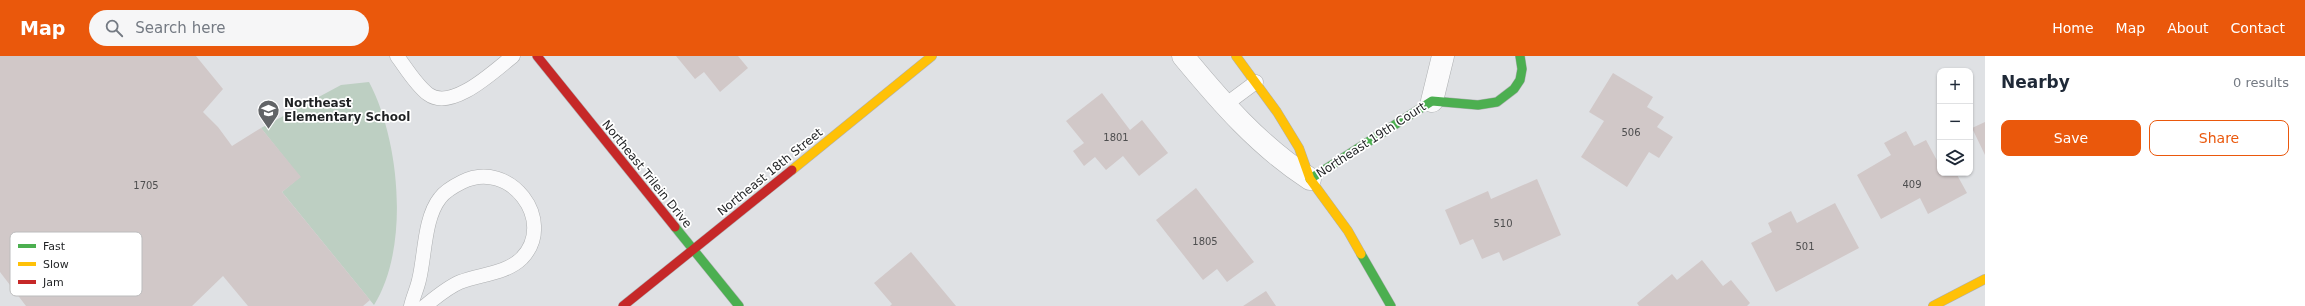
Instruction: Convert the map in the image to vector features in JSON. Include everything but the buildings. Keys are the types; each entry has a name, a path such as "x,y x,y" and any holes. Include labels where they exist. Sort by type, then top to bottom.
{"street":[{"name":"Northeast Trilein Drive","path":"538,56 739,306"},
{"name":"Northeast 18th Street","path":"623,306 932,56"},
{"path":"1183,56 1225,106 1263,145 1310,179 1348,231 1391,306"},
{"path":"1236,56 1256,82 1300,148 1310,179"},
{"name":"Northeast 19th Court","path":"1432,101 1444,56"},
{"name":"Northeast 19th Court","path":"1310,179 1432,101 1448,100 1471,104 1494,104 1514,91 1522,78 1520,56"},
{"path":"1933,306 1985,279"}],"lane":[{"path":"397,56 429,95 443,99 457,96 473,87 513,56"},
{"path":"1225,106 1256,82"},
{"path":"411,306 419,279 430,222 439,198 452,187 468,179 486,175 504,180 520,192 531,210 535,230 532,244 522,258 509,267 460,282 425,306"}],"green space":[{"path":"369,82 380,106 388,133 394,163 397,194 393,254 385,281 374,305 282,192 300,177 261,128 341,85"}],"traffic: fast":[{"path":"1310,179 1432,101 1478,105 1497,102 1514,89 1520,80 1522,69 1520,56"},
{"path":"675,227 739,306"},
{"path":"1361,254 1391,306"}],"traffic: slow":[{"path":"792,170 932,56"},
{"path":"1236,56 1277,112 1299,148 1310,179 1348,231 1361,254"},
{"path":"1933,306 1985,279"}],"traffic: jam":[{"path":"537,56 675,227"},
{"path":"623,306 792,170"}],"place":[{"name":"Northeast Elementary School","path":"268,130"}]}
